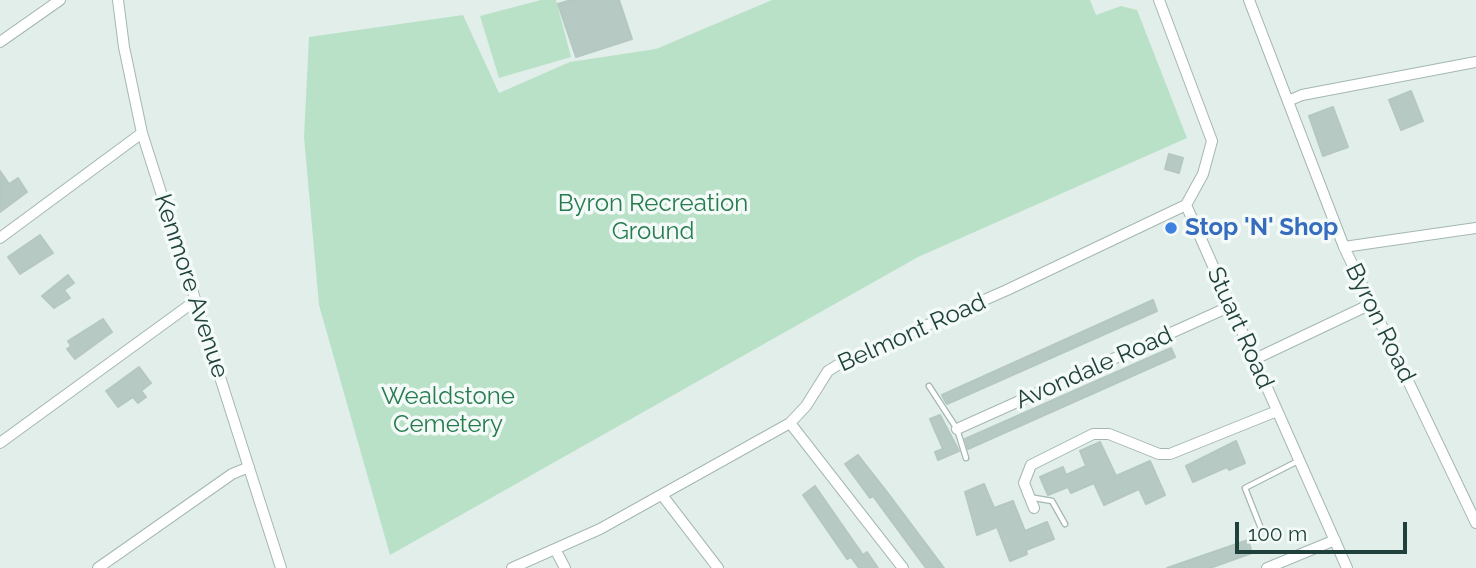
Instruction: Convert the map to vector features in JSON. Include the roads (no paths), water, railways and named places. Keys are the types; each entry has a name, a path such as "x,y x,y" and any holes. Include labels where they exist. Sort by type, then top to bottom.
{"street":[{"path":"0,42 60,0"},
{"name":"Kenmore Avenue","path":"118,0 124,47 142,133 281,568"},
{"path":"1159,0 1212,141 1203,174 1186,205"},
{"name":"Byron Road","path":"1249,0 1344,247 1476,523"},
{"path":"1288,101 1302,95 1476,62"},
{"path":"0,238 142,133"},
{"name":"Stuart Road","path":"1186,205 1347,568"},
{"name":"Belmont Road","path":"512,568 600,529 790,423 806,407 828,372 841,363 1007,290 1186,205"},
{"path":"1344,247 1476,228"},
{"path":"0,443 195,301"},
{"path":"1255,359 1371,304"},
{"name":"Avondale Road","path":"957,429 1231,306"},
{"path":"1034,508 1024,483 1031,465 1093,435 1110,434 1159,454 1170,454 1278,411"},
{"path":"790,423 903,568"},
{"path":"98,568 232,474 249,467"},
{"path":"662,495 718,568"},
{"path":"1267,568 1335,540"},
{"path":"555,549 565,568"}],"lane":[{"path":"929,386 957,429 965,458"},
{"path":"1260,526 1245,488 1300,460"},
{"path":"1028,497 1052,501 1065,524"}],"place":[{"name":"Stop 'N' Shop","path":"1171,228"}],"park label":[{"name":"Byron Recreation Ground","path":"653,218"},
{"name":"Wealdstone Cemetery","path":"448,411"}]}
